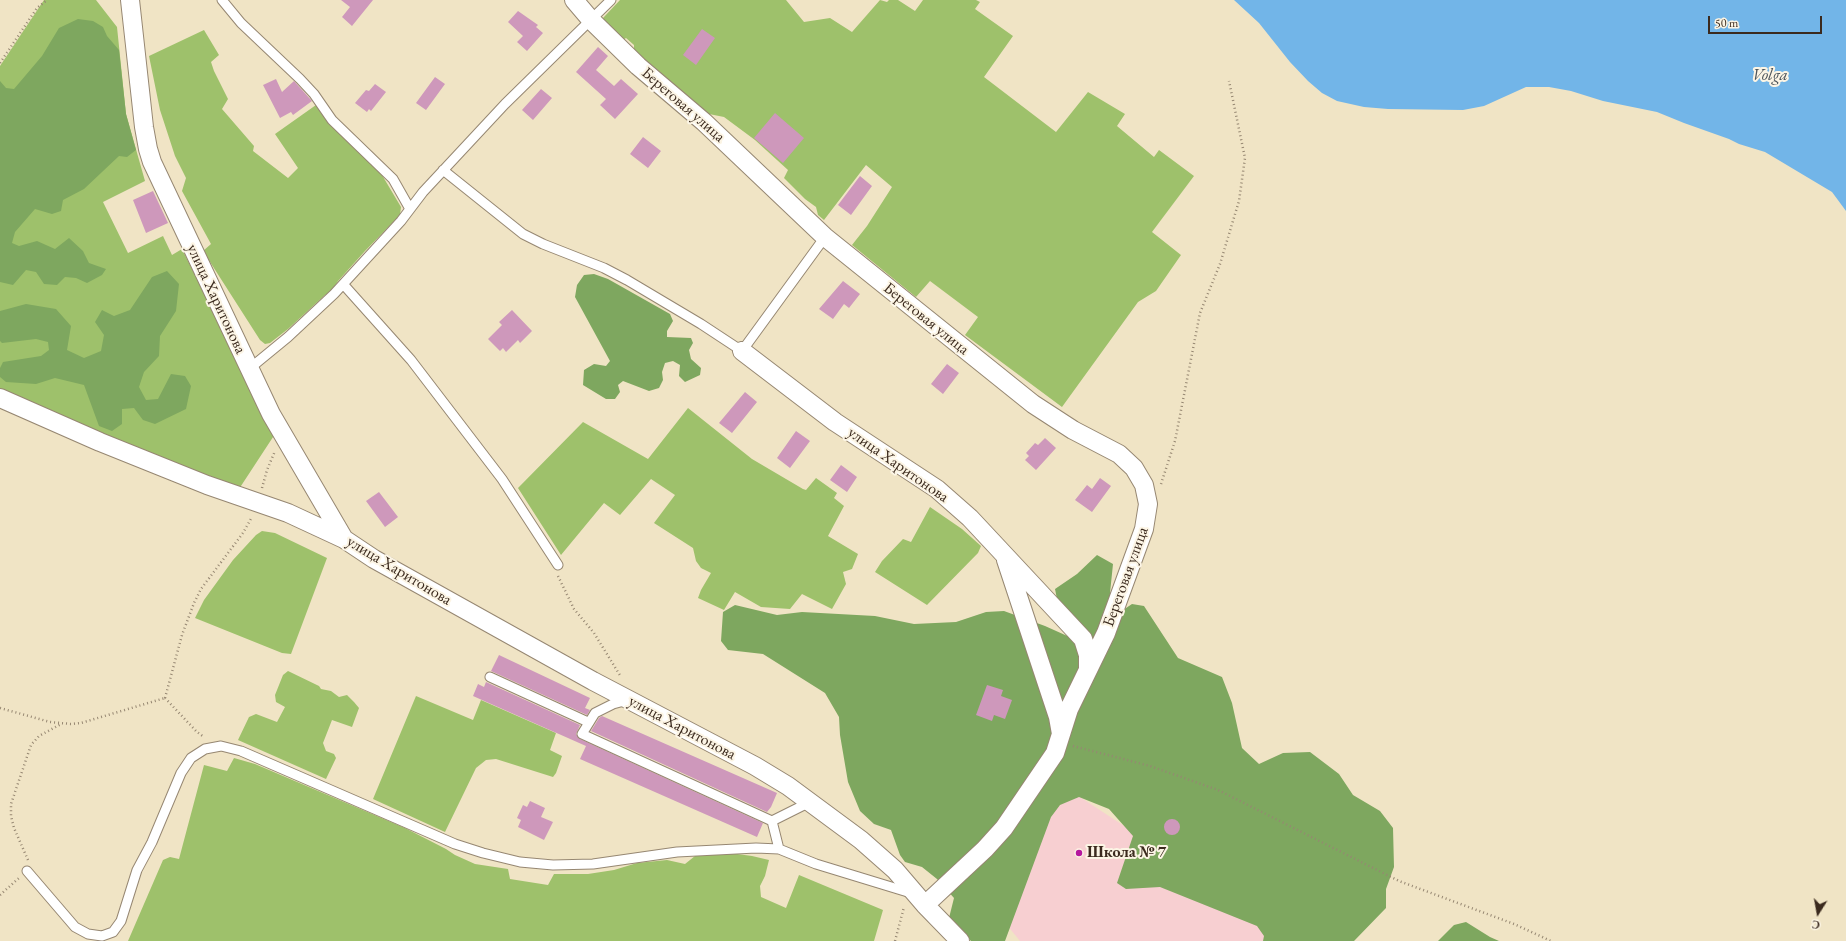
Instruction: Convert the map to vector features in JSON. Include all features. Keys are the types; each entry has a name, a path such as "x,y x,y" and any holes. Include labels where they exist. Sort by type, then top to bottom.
{"street":[{"name":"улица Харитонова","path":"130,0 148,149 152,162 271,414 344,539 374,559 628,700 773,777 810,802 861,840 895,870 916,897 960,941"},
{"name":"Береговая улица","path":"574,0 591,20 638,66 704,122 825,237 1015,391 1073,430 1119,454 1134,468 1144,485 1148,504 1144,529 1106,633 1069,709 1060,738 1049,762 1004,828 985,849 916,897"},
{"name":"улица Харитонова","path":"742,351 835,422 937,489 970,518 1083,639 1088,655 1087,672"},
{"path":"0,398 121,450 212,487 312,524 344,539"},
{"path":"1004,556 1058,716 1060,738"}],"lane":[{"path":"222,0 241,23 314,94 332,120 393,179 410,209"},
{"path":"249,369 288,337 343,284 443,170 505,104 611,0"},
{"path":"443,170 528,237 604,268 627,280 701,324 742,351 825,237"},
{"path":"343,284 411,360 502,479 558,565"},
{"path":"490,677 588,722"},
{"path":"628,700 600,709 588,722 582,734 772,821"},
{"path":"27,872 75,927 88,934 114,936 121,920 137,870 152,842 180,773 191,758 205,749 221,746 241,751 455,844 482,853 520,862 553,865 593,864 677,852 756,848 779,849 816,864 916,897"},
{"path":"772,821 810,802"},
{"path":"772,821 779,849"}],"path":[{"path":"0,63 37,8 47,0"},
{"path":"1160,486 1175,441 1200,313 1218,271 1240,200 1244,158 1229,81"},
{"path":"165,698 182,635 194,602 201,590 243,533 258,503 271,459 284,436"},
{"path":"558,565 558,574 568,599 574,609 594,633 622,678 627,688 628,700"},
{"path":"0,708 61,724 81,723 165,698"},
{"path":"165,698 197,732 221,746"},
{"path":"0,895 27,872 28,858 14,828 11,816 11,804 30,745 39,736 61,724"},
{"path":"1060,738 1150,766 1218,790 1400,881 1514,924 1551,941"},
{"path":"895,941 916,897"}],"shaded area":[{"name":"Школа № 7","path":"1060,784 1138,835 1313,941 1020,941 1002,919"}],"green space":[{"path":"44,0 96,0 117,27 126,114 145,181 103,202 128,253 163,236 172,255 182,249 275,434 239,489 0,393 0,66"},
{"path":"620,0 786,0 804,22 830,18 852,32 880,0 887,2 889,0 898,0 915,11 923,0 976,0 980,2 975,9 1013,36 984,77 1056,132 1088,92 1125,114 1117,126 1154,157 1159,150 1194,176 1152,232 1181,255 1156,291 1138,302 1062,407 965,335 978,317 930,281 916,297 852,245 867,226 892,187 866,165 824,220 818,215 816,207 805,199 784,178 788,170 755,140 724,117 709,114 634,50 634,45 626,38 623,40 610,29 603,18"},
{"path":"78,19 93,21 103,27 107,36 119,50 126,114 136,150 127,157 119,156 84,189 63,200 61,211 52,214 35,209 15,232 12,243 19,246 37,241 55,249 69,238 83,251 89,263 106,269 102,275 87,283 76,278 65,277 57,285 44,284 36,272 26,270 13,285 0,282 0,81 6,88 14,89 42,56 59,28"},
{"path":"204,30 219,55 211,62 228,99 222,109 254,146 253,151 288,178 298,168 275,134 316,105 379,170 401,207 400,215 338,281 331,292 325,295 288,329 270,343 265,344 260,340 203,251 211,244 182,191 186,178 175,156 160,110 149,56"},
{"path":"167,271 179,284 176,311 160,336 159,356 144,372 139,387 146,400 158,399 171,374 185,376 191,386 186,409 155,424 143,420 134,408 122,409 122,424 112,431 99,426 84,385 55,378 36,384 6,382 0,377 0,368 3,362 41,356 49,350 48,342 36,339 2,343 0,341 0,311 26,304 56,309 71,326 67,350 84,358 101,351 104,335 95,322 102,310 114,316 130,310 152,277"},
{"path":"594,274 608,279 670,314 673,321 667,331 667,337 691,338 693,343 689,350 691,359 701,368 700,375 685,382 679,376 680,365 673,361 665,363 662,372 663,380 659,388 649,391 623,381 618,385 620,392 615,399 606,399 583,385 584,370 594,364 606,366 610,361 575,297 577,285 584,275"},
{"path":"688,408 752,459 803,489 806,490 816,478 837,493 834,498 844,506 828,536 858,554 852,569 843,572 846,584 832,609 802,594 790,609 761,607 735,592 724,610 698,598 711,573 701,568 696,561 693,548 654,523 675,495 651,479 620,515 604,503 561,555 518,488 583,422 648,459"},
{"path":"930,507 962,529 981,546 978,553 927,605 875,572 882,561 903,539 911,542"},
{"path":"262,531 275,533 327,558 291,654 282,653 195,618 204,600 233,560 256,535"},
{"path":"1097,555 1113,564 1110,593 1117,614 1132,604 1144,606 1178,658 1222,677 1232,703 1242,748 1259,764 1283,753 1310,752 1339,774 1353,795 1380,811 1393,828 1394,867 1386,889 1386,908 1354,941 1263,941 1264,936 1257,926 1160,887 1126,889 1117,883 1133,836 1109,809 1079,797 1060,805 1051,817 1005,941 971,941 949,918 954,898 937,879 922,867 905,862 900,855 891,830 874,824 860,811 848,782 840,735 839,717 825,693 763,654 728,650 721,641 723,612 735,605 777,615 802,612 875,616 914,624 956,622 986,612 1004,611 1045,626 1074,639 1060,614 1055,589 1077,574"},
{"path":"288,671 319,686 321,689 331,691 339,697 347,695 359,708 352,727 332,720 323,743 326,751 334,754 336,758 326,779 238,740 249,717 256,714 277,722 285,707 276,702 275,695 283,675"},
{"path":"416,696 473,720 481,700 556,733 550,750 562,756 556,773 553,777 496,759 486,760 476,768 445,832 373,799"},
{"path":"234,758 255,764 405,828 475,864 508,869 510,879 548,885 554,874 588,874 614,870 637,863 667,860 685,864 695,856 730,853 769,860 765,876 760,886 761,897 786,908 799,875 883,910 874,941 128,941 163,860 170,857 179,859 204,765 227,771"},
{"path":"1466,922 1499,941 1438,941 1454,925"}],"water":[{"name":"Volga","path":"1234,0 1846,0 1846,211 1832,192 1765,152 1739,144 1657,112 1603,101 1571,91 1549,87 1526,87 1484,106 1463,110 1388,109 1364,107 1337,101 1322,93 1308,81 1290,62 1259,23"}],"building":[{"path":"341,0 373,0 352,26 342,17 350,7"},
{"path":"518,11 538,25 536,27 543,33 527,51 517,42 523,36 508,22"},
{"path":"702,29 715,38 696,65 683,55"},
{"path":"598,47 608,56 596,70 614,86 621,79 638,94 615,119 600,105 606,99 576,72"},
{"path":"435,77 445,84 426,110 416,103"},
{"path":"276,79 282,92 294,81 312,101 293,115 291,112 280,118 263,85"},
{"path":"375,84 386,92 371,111 369,109 367,112 355,103 366,90 369,91"},
{"path":"541,89 552,98 533,120 522,110"},
{"path":"775,113 804,138 783,163 754,138"},
{"path":"643,137 661,151 648,168 630,154"},
{"path":"860,176 872,186 851,215 838,205"},
{"path":"153,191 168,223 146,233 133,200"},
{"path":"843,281 860,294 849,308 844,304 833,319 819,309"},
{"path":"512,310 532,331 520,343 518,340 506,352 503,348 500,351 488,339 502,325 499,322"},
{"path":"947,364 959,373 943,394 931,384"},
{"path":"745,392 757,402 732,433 719,423"},
{"path":"796,431 810,441 790,468 777,458"},
{"path":"1045,438 1056,448 1036,470 1025,460 1029,456 1026,453 1035,443 1038,445"},
{"path":"841,465 857,477 847,492 830,480"},
{"path":"1100,478 1111,486 1092,512 1075,500 1087,485 1092,489"},
{"path":"379,492 398,517 385,527 366,501"},
{"path":"499,655 590,698 585,708 590,710 587,715 491,671"},
{"path":"486,682 580,725 576,734 580,739 763,823 757,837 580,759 586,746 473,696 478,684 484,687"},
{"path":"987,685 1003,690 1001,696 1012,700 1005,719 994,715 992,721 976,715"},
{"path":"602,716 777,793 771,807 767,812 591,731 599,718"},
{"path":"530,801 545,808 541,817 553,822 544,840 518,827 521,820 517,818 523,805 527,807"},
{"path":"1169,819 1175,819 1180,824 1178,833 1175,835 1169,835 1164,830 1164,824"}],"place":[{"name":"Школа № 7","path":"1079,853"}]}
